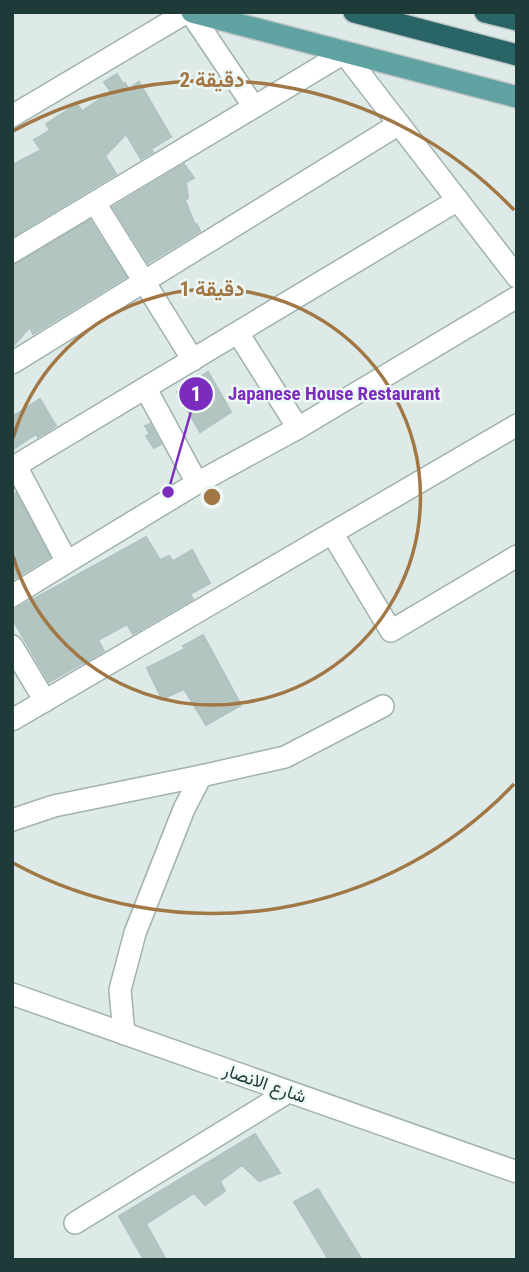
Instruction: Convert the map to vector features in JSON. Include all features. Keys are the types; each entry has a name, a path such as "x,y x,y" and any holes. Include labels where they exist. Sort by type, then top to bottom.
{"highway":[{"path":"354,12 517,55"},
{"path":"485,12 517,20"}],"main road":[{"path":"190,12 517,97"}],"street":[{"path":"12,117 190,12 254,107"},
{"path":"12,252 344,53 517,277"},
{"path":"12,363 399,124"},
{"path":"67,562 14,467 458,200"},
{"path":"95,203 193,360"},
{"path":"12,596 197,483 298,428 517,297"},
{"path":"238,333 298,428"},
{"path":"146,388 197,483"},
{"path":"12,720 517,425"},
{"path":"332,533 391,631 517,556"},
{"path":"12,646 45,701"},
{"path":"12,820 54,806 285,757 383,706"},
{"path":"124,1034 120,990 135,933 184,809 201,776"},
{"name":"شارع الانصار","path":"12,995 517,1172"},
{"path":"75,1223 288,1091"}],"building":[{"path":"117,74 129,89 139,82 171,137 151,149 153,152 141,159 126,134 105,156 116,174 12,237 12,165 41,150 34,140 50,130 46,124 77,104 82,111 111,92 104,82"},
{"path":"184,164 194,178 186,182 188,198 185,200 200,231 148,263 113,207"},
{"path":"90,220 126,277 33,334 30,327 12,347 12,265"},
{"path":"208,372 231,412 200,432 177,392"},
{"path":"40,399 56,426 38,437 36,434 12,450 12,417"},
{"path":"150,424 161,444 154,448 146,436 150,434 145,426"},
{"path":"16,493 50,557 12,580 12,495"},
{"path":"146,537 160,560 169,556 173,561 192,550 210,583 190,594 193,599 133,634 127,624 98,640 104,651 49,682 12,618 12,611"},
{"path":"203,635 241,705 206,725 184,689 162,699 147,668 185,649 183,646"},
{"path":"255,1134 280,1173 259,1181 242,1165 220,1181 225,1191 205,1205 194,1193 146,1224 166,1260 144,1260 119,1216"},
{"path":"318,1189 362,1260 329,1260 294,1202"}],"place":[{"name":"Japanese House Restaurant","path":"168,492"}]}
